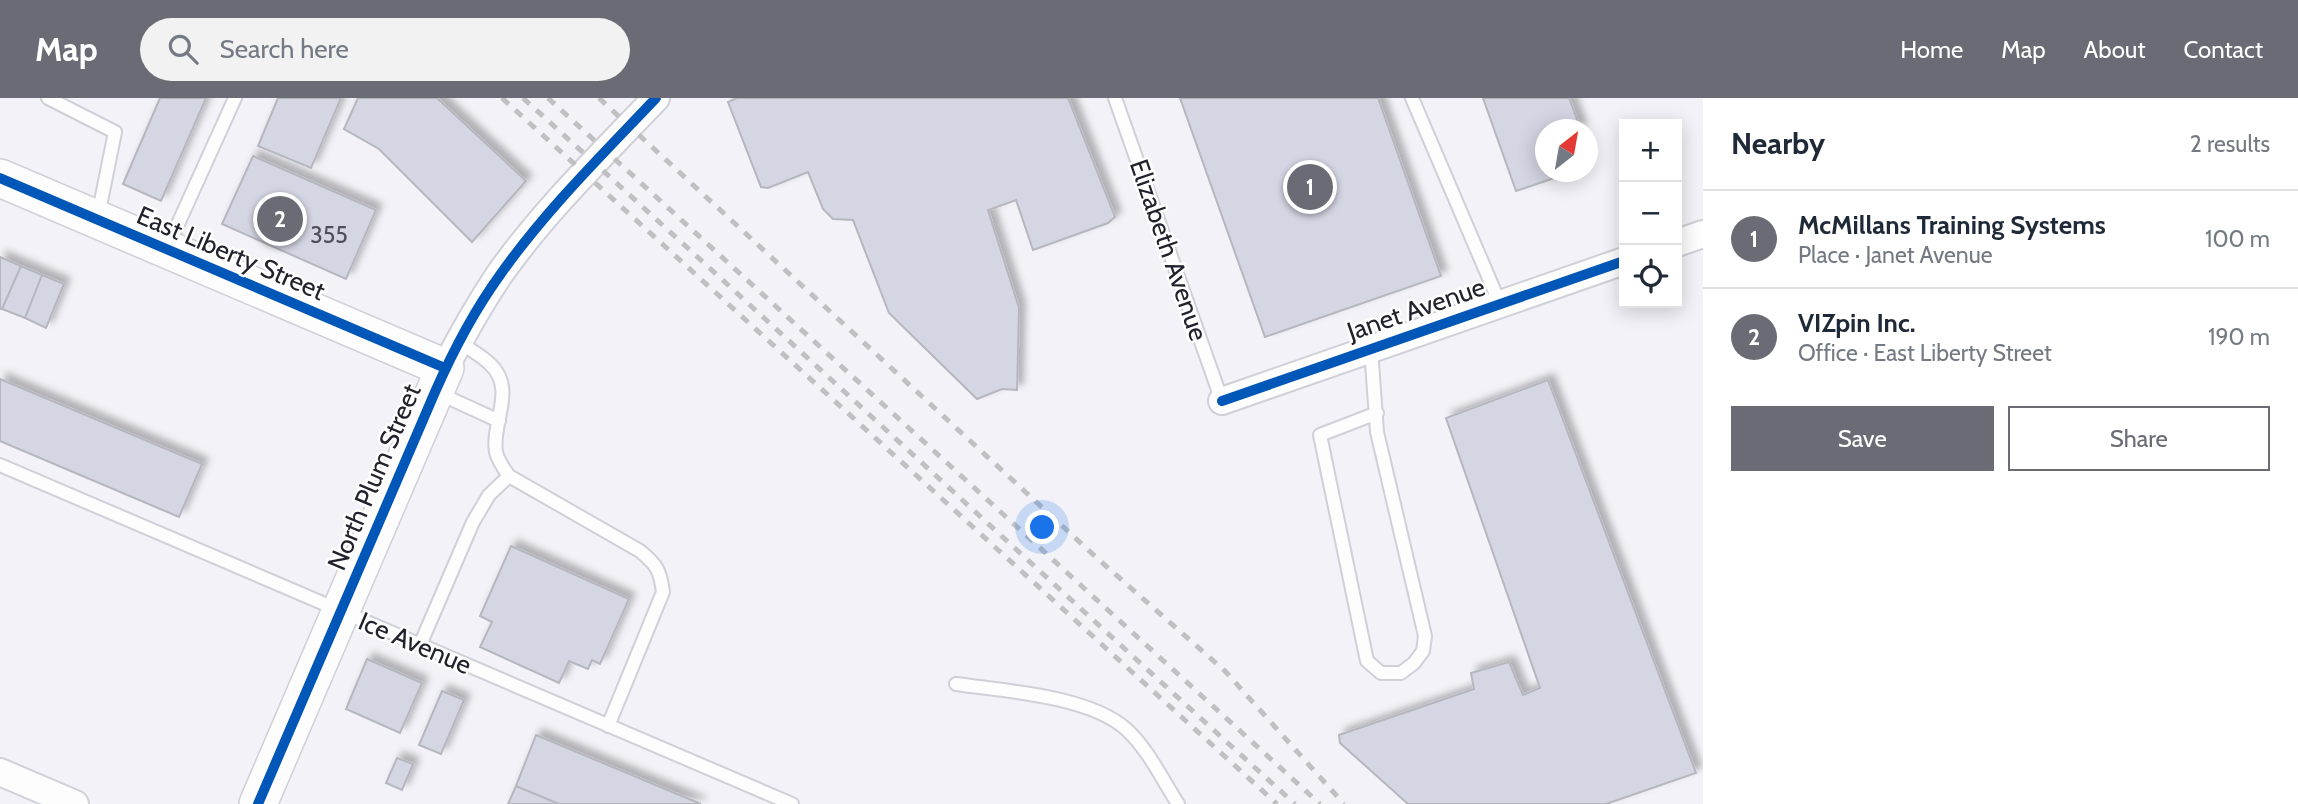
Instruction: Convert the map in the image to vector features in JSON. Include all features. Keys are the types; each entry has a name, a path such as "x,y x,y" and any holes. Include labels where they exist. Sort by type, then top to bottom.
{"street":[{"name":"North Plum Street","path":"258,804 446,367 499,276 540,222 656,98"},
{"name":"East Liberty Street","path":"0,178 446,367"},
{"path":"1682,241 1703,234"},
{"name":"Janet Avenue","path":"1222,401 1619,263"},
{"path":"0,772 75,804"}],"lane":[{"path":"48,98 115,132 97,220"},
{"path":"166,250 236,98"},
{"name":"Elizabeth Avenue","path":"1115,98 1222,401"},
{"path":"1412,98 1500,304"},
{"path":"1371,348 1377,413 1377,432 1425,636 1423,651 1414,663 1401,673 1381,673 1367,661 1320,435 1377,413"},
{"path":"446,367 491,364 498,375 504,396 495,444 497,456 509,476 640,551 660,573 663,592 608,726"},
{"path":"446,367 499,421"},
{"name":"Ice Avenue","path":"0,465 792,804"},
{"path":"420,645 473,522 489,495 509,476"},
{"path":"956,684 1056,699 1107,715 1127,730 1149,758 1178,804"}],"building":[{"path":"160,98 206,98 161,201 123,184"},
{"path":"278,98 341,98 311,168 258,146"},
{"path":"358,98 437,98 526,181 472,242 379,149 344,129"},
{"path":"737,98 1068,98 1115,217 1108,223 1033,250 1016,200 988,210 1019,308 1017,390 1002,389 977,399 889,313 853,220 833,219 823,209 808,172 768,188 761,187 728,102"},
{"path":"1180,98 1378,98 1441,276 1265,337"},
{"path":"1483,98 1569,98 1577,119 1535,119 1535,182 1543,182 1516,191"},
{"path":"253,156 376,210 346,279 222,224"},
{"path":"0,257 21,266 2,309 0,309"},
{"path":"21,266 42,275 25,318 2,309"},
{"path":"42,275 64,284 46,328 25,318"},
{"path":"0,379 202,464 179,517 0,441"},
{"path":"1548,380 1696,773 1606,804 1408,804 1340,743 1339,735 1474,689 1471,673 1509,662 1523,695 1540,688 1446,418"},
{"path":"511,546 629,599 600,664 592,660 588,669 569,661 559,683 480,647 492,622 480,616"},
{"path":"367,659 422,683 400,733 346,709"},
{"path":"442,691 464,700 441,754 419,745"},
{"path":"536,735 701,804 559,804 516,786"},
{"path":"397,758 413,764 402,790 386,783"},
{"path":"516,786 559,804 508,804"}],"railway":[{"path":"502,98 1277,804"},
{"path":"523,98 1295,804"},
{"path":"548,98 1320,804"},
{"path":"599,98 1098,559 1225,671 1344,804"}],"cycle path":[{"path":"258,804 435,392 464,332 517,251 575,184 656,98"},
{"path":"0,178 445,368"},
{"path":"1222,401 1619,263"}],"place":[{"name":"McMillans Training Systems","path":"1310,187"},
{"name":"VIZpin Inc.","path":"280,219"}]}
